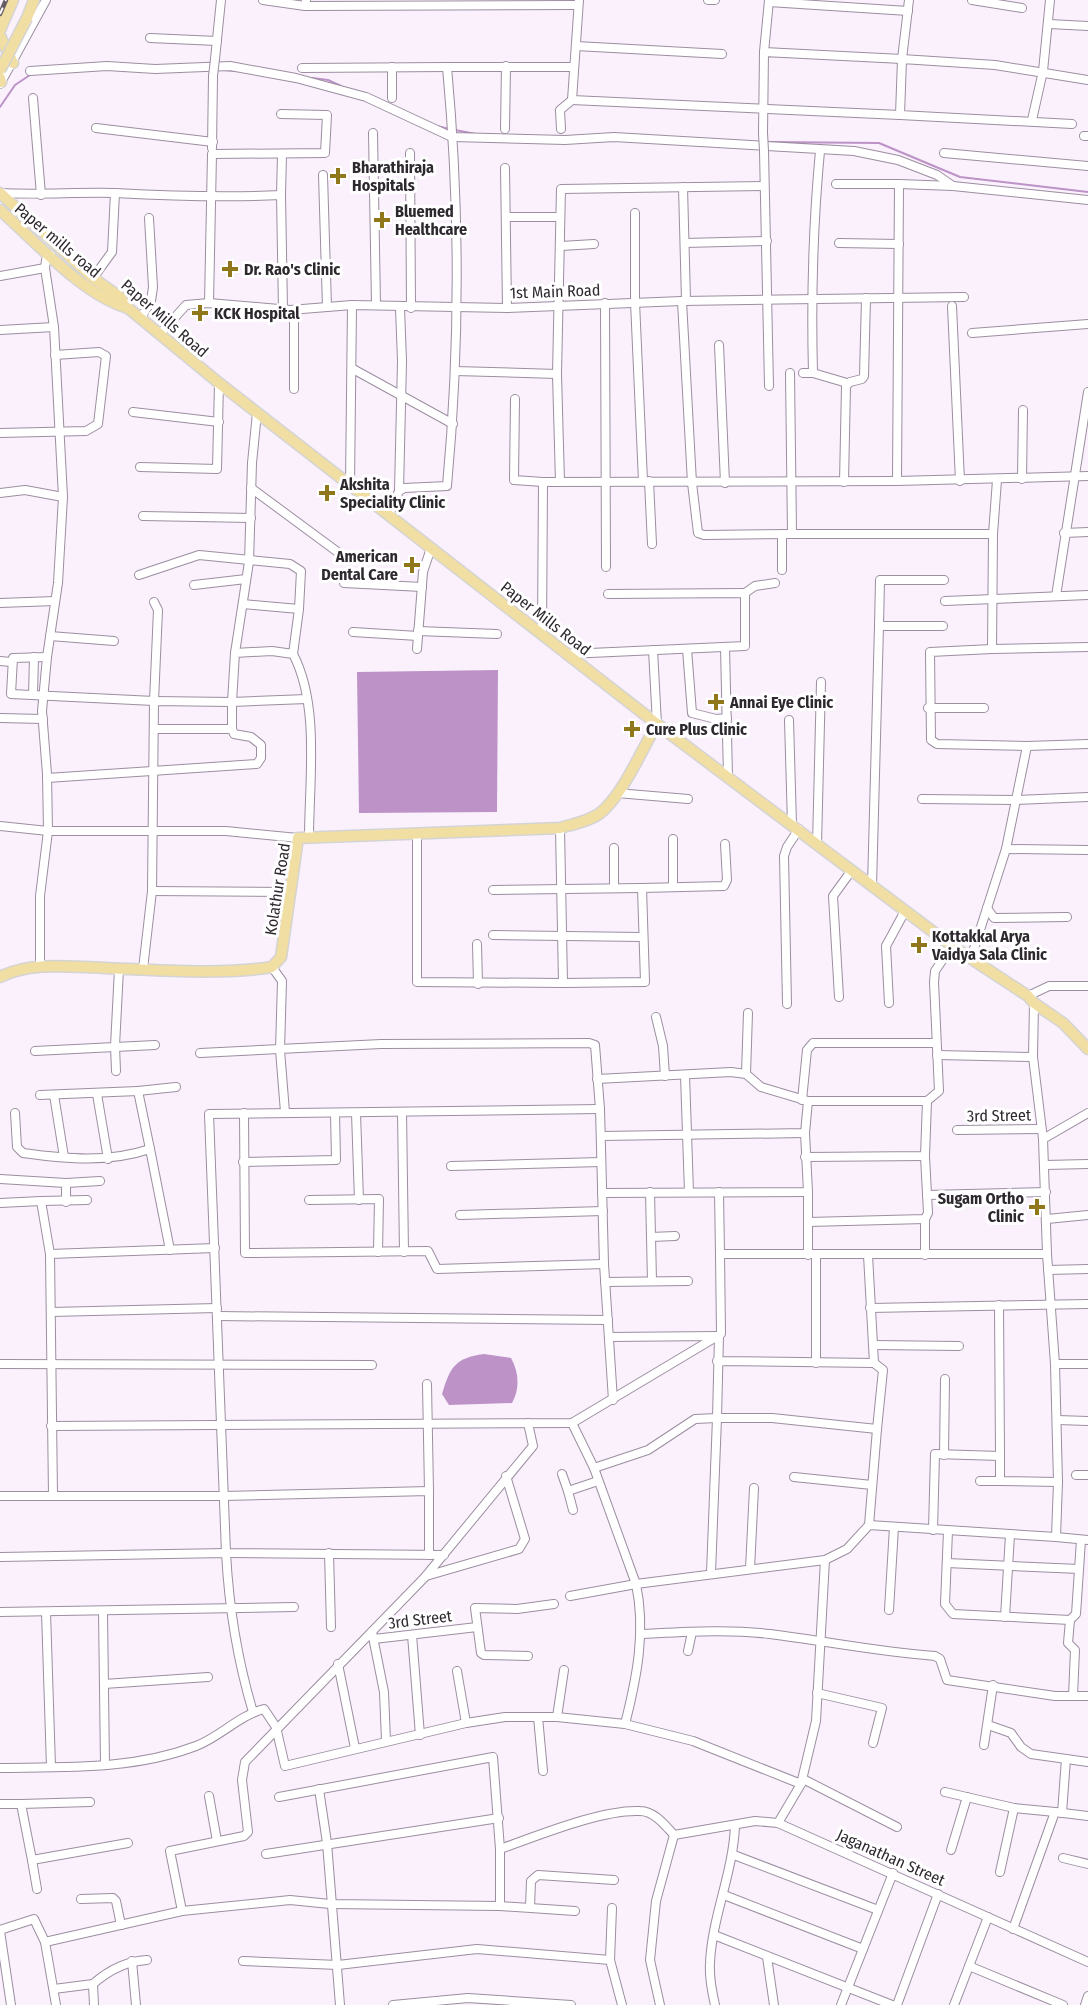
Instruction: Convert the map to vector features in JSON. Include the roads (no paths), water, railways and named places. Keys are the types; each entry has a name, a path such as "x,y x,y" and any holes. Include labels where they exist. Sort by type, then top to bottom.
{"main road":[{"path":"0,30 13,0"},
{"path":"0,70 34,0"},
{"path":"0,36 13,63"},
{"name":"Paper Mills Road","path":"0,193 93,278 120,297 128,308 161,333 219,384 657,724 952,946 1063,1023 1088,1049"},
{"name":"Paper mills road","path":"0,210 110,303 128,308"},
{"name":"Kolathur Road","path":"272,967 281,957 290,892 304,838 560,828 586,821 601,813 617,793 657,724"},
{"path":"0,977 14,970 40,966 119,969 272,967"}],"street":[{"path":"0,82 13,63 46,0"},
{"path":"209,303 213,76 221,0"},
{"path":"262,0 305,3 578,3 572,100"},
{"path":"708,0 715,0"},
{"path":"900,115 902,59 909,0"},
{"path":"972,0 1022,8"},
{"path":"1032,120 1043,71 1050,0"},
{"path":"769,386 763,107 764,52 769,1 908,11"},
{"path":"1049,24 1088,26"},
{"path":"150,38 217,41"},
{"path":"576,46 722,54"},
{"path":"764,52 995,65 1088,80"},
{"path":"30,71 90,67 197,69 230,66 296,78 366,97 431,127 452,132 483,137 507,135 614,137 733,142 820,151 854,151 898,160 937,176 953,186"},
{"path":"506,66 507,135"},
{"path":"399,491 404,488 447,486 453,424 458,308 452,132 447,67"},
{"path":"303,68 573,67"},
{"path":"392,68 392,98"},
{"path":"33,98 41,195"},
{"path":"561,129 560,110 572,100 763,107 1072,124"},
{"path":"212,154 326,153 327,115 281,114"},
{"path":"96,128 213,142"},
{"path":"373,133 376,305"},
{"path":"813,373 811,299 813,231 820,151"},
{"path":"410,153 411,308"},
{"path":"944,153 1088,166"},
{"path":"282,154 283,309"},
{"path":"505,168 507,308"},
{"path":"323,175 327,307"},
{"path":"836,184 953,186 1088,200"},
{"path":"897,481 899,184"},
{"path":"683,186 684,301 692,483 698,532 704,535 993,534"},
{"path":"560,482 557,374 561,246 559,192 564,188 764,186"},
{"path":"0,193 41,195 114,193 211,198 281,195"},
{"path":"93,278 112,252 114,193"},
{"path":"635,213 635,302 652,544"},
{"path":"506,217 559,217"},
{"path":"141,318 151,301 153,287 149,218"},
{"path":"685,243 767,241"},
{"path":"839,243 899,244"},
{"path":"561,246 594,244"},
{"path":"40,966 40,896 48,831 44,695 55,601 63,497 54,327 45,268 46,260 51,255"},
{"path":"0,276 45,268"},
{"name":"1st Main Road","path":"161,333 186,305 209,303 294,310 352,305 400,308 507,308 635,302 964,297"},
{"path":"803,373 813,373 847,383 860,381 864,376 866,298"},
{"path":"605,303 608,481 606,567"},
{"path":"350,485 352,305"},
{"path":"952,306 960,481"},
{"path":"389,514 399,491 400,308"},
{"path":"294,310 294,389"},
{"path":"972,333 1088,324"},
{"path":"0,330 54,327"},
{"path":"719,345 724,483"},
{"path":"0,433 86,431 99,424 106,356 99,352 55,355"},
{"path":"353,369 453,424"},
{"path":"455,371 557,374"},
{"path":"790,373 789,482 792,534"},
{"path":"844,482 847,383"},
{"path":"140,467 217,469 219,384"},
{"path":"1056,596 1072,476 1086,420 1088,392"},
{"path":"515,399 513,479 517,482 960,481 1088,476"},
{"path":"1022,479 1023,410"},
{"path":"133,412 219,422"},
{"path":"48,778 218,768 260,761 261,745 257,739 234,734 232,729 235,653 249,562 251,488 257,413"},
{"path":"992,649 993,534 997,480"},
{"path":"542,633 543,482"},
{"path":"251,488 339,554"},
{"path":"0,493 25,490 63,497"},
{"path":"143,516 250,518"},
{"path":"1064,533 1088,532"},
{"path":"782,534 782,570"},
{"path":"417,649 425,561 431,548"},
{"path":"0,826 48,831 226,831 304,838 307,699 300,667 293,654 302,571 291,564 249,562 194,555 140,575"},
{"path":"194,585 246,579"},
{"path":"872,886 880,580 944,580"},
{"path":"344,583 422,587"},
{"path":"608,594 745,593 755,586 775,583"},
{"path":"568,654 745,646 745,593"},
{"path":"945,602 1088,595"},
{"path":"0,603 55,601"},
{"path":"143,969 152,891 154,831 154,701 158,610 154,602"},
{"path":"243,604 299,609"},
{"path":"879,626 943,626"},
{"path":"354,633 497,634"},
{"path":"50,636 114,640"},
{"path":"725,647 728,777"},
{"path":"1088,647 930,652 928,708 930,740 937,744 1027,746 1088,744"},
{"path":"687,649 692,713 714,718 727,718"},
{"path":"653,650 657,724"},
{"path":"235,653 293,654"},
{"path":"10,692 11,662 16,657 47,657"},
{"path":"33,695 34,657"},
{"path":"0,661 11,662"},
{"path":"32,676 45,676"},
{"path":"817,845 821,682"},
{"path":"0,692 10,692 13,695 154,701 232,702 307,699"},
{"path":"928,708 984,708"},
{"path":"0,718 43,719"},
{"path":"787,1004 784,856 796,827 789,720"},
{"path":"154,729 232,729"},
{"path":"970,958 1006,849 1027,746"},
{"path":"617,793 688,799"},
{"path":"922,799 1015,800 1088,797"},
{"path":"560,828 563,983"},
{"path":"417,834 417,982 478,984 645,982 642,888"},
{"path":"673,839 673,888"},
{"path":"493,890 720,888 727,884 725,844"},
{"path":"614,848 614,888"},
{"path":"1006,849 1088,850"},
{"path":"839,997 832,897 852,870"},
{"path":"152,891 290,892"},
{"path":"987,908 994,918 1068,917"},
{"path":"889,1003 886,946 905,911"},
{"path":"493,935 642,937"},
{"path":"477,944 478,984"},
{"path":"597,1079 711,1072 746,1074 761,1086 805,1101 927,1101 939,1091 935,971 952,946"},
{"path":"272,967 282,981 280,1050 285,1112"},
{"path":"116,1071 119,969"},
{"path":"1056,1537 1058,1482 1055,1364 1049,1304 1045,1165 1033,1058 1031,1000 1049,986 1088,986"},
{"path":"746,1074 748,1012"},
{"path":"656,1017 663,1046 664,1076"},
{"path":"201,1053 381,1044 589,1042 595,1045 600,1109 604,1264 613,1401"},
{"path":"816,1363 805,1157 807,1050 813,1042 936,1043"},
{"path":"36,1051 155,1046"},
{"path":"937,1055 1033,1058"},
{"path":"685,1075 689,1135 689,1192"},
{"path":"40,1095 97,1094 176,1088"},
{"path":"138,1091 170,1250"},
{"path":"97,1094 108,1159"},
{"path":"54,1095 64,1157"},
{"path":"925,1255 924,1220 928,1213 925,1156 927,1101"},
{"path":"253,1712 238,1663 229,1609 222,1496 223,1426 209,1114 600,1109"},
{"path":"402,1112 404,1252"},
{"path":"15,1113 16,1144 20,1151 64,1157 108,1159 150,1149"},
{"path":"244,1113 245,1253 428,1251 432,1254 437,1269 604,1264"},
{"path":"243,1162 336,1160 335,1113"},
{"path":"356,1113 359,1200"},
{"path":"1043,1139 1088,1113"},
{"name":"3rd Street","path":"957,1131 1041,1129"},
{"path":"601,1136 805,1133"},
{"path":"805,1157 925,1156"},
{"path":"451,1166 601,1162"},
{"path":"1045,1165 1088,1164"},
{"path":"0,1179 66,1183 100,1181"},
{"path":"66,1183 66,1202"},
{"path":"650,1192 652,1281"},
{"path":"711,1573 717,1361 719,1336 723,1326 719,1192"},
{"path":"602,1193 808,1192"},
{"path":"927,1195 1046,1192"},
{"path":"309,1200 379,1199 378,1252"},
{"path":"0,1203 87,1200"},
{"path":"42,1201 50,1254 53,1496"},
{"path":"460,1215 603,1211"},
{"path":"1047,1219 1088,1215"},
{"path":"808,1222 924,1220"},
{"path":"651,1237 675,1236"},
{"path":"50,1254 214,1248"},
{"path":"720,1254 1047,1254"},
{"path":"868,1255 874,1363"},
{"path":"1048,1270 1088,1269"},
{"path":"605,1282 688,1281"},
{"path":"870,1308 1088,1304"},
{"path":"999,1305 1000,1481"},
{"path":"51,1312 217,1312 608,1320"},
{"path":"609,1337 719,1336"},
{"path":"51,1426 223,1426 428,1422 572,1423 613,1401 719,1336"},
{"path":"874,1345 959,1346"},
{"path":"570,1596 711,1573 825,1560 847,1549 869,1525 883,1370 874,1363 717,1361"},
{"path":"0,1364 372,1365"},
{"path":"1055,1364 1088,1364"},
{"path":"944,1455 945,1378"},
{"path":"427,1384 429,1555"},
{"path":"594,1468 648,1450 695,1419 772,1418 877,1429"},
{"path":"1057,1420 1088,1421"},
{"path":"182,1911 170,1851 244,1836 248,1832 242,1770 252,1753 338,1664 373,1636 444,1555 532,1446 528,1423"},
{"path":"572,1423 594,1468 636,1584 642,1634 626,1724"},
{"path":"933,1530 935,1454 1000,1456"},
{"path":"562,1474 573,1510"},
{"path":"1076,1475 1088,1475"},
{"path":"425,1577 519,1549 523,1545 525,1539 507,1476"},
{"path":"794,1478 872,1485"},
{"path":"567,1491 598,1481"},
{"path":"980,1481 1058,1482"},
{"path":"750,1569 754,1488"},
{"path":"0,1497 222,1496 429,1491"},
{"path":"869,1525 1084,1540 1079,1569 1076,1614 1070,1620 1068,1643 1075,1650 1073,1696"},
{"path":"889,1610 894,1527"},
{"path":"948,1531 945,1604 948,1611 953,1614 1070,1620"},
{"path":"1005,1617 1010,1535"},
{"path":"0,1557 226,1553 444,1555"},
{"path":"329,1553 331,1627"},
{"path":"778,1823 802,1781 816,1721 818,1642 825,1560"},
{"path":"947,1563 1079,1569"},
{"path":"528,1656 484,1655 475,1608 518,1609 554,1604"},
{"path":"0,1612 294,1607"},
{"path":"46,1612 51,1767"},
{"path":"103,1612 105,1765"},
{"name":"3rd Street","path":"373,1636 412,1635 477,1627"},
{"path":"642,1634 692,1632 770,1634 934,1656 940,1659 947,1680 1088,1696"},
{"path":"688,1651 692,1632"},
{"path":"412,1635 420,1735"},
{"path":"373,1636 384,1692 386,1741"},
{"path":"338,1664 355,1748"},
{"path":"557,1716 564,1670"},
{"path":"457,1671 466,1724"},
{"path":"104,1684 208,1677"},
{"path":"984,1745 993,1685"},
{"path":"817,1694 882,1708 873,1743"},
{"path":"0,1768 137,1764 198,1746 253,1712 264,1709 276,1727 285,1766 466,1724 505,1718 557,1716 626,1724 693,1741 802,1781 897,1827"},
{"path":"538,1717 543,1771"},
{"path":"988,1725 1011,1733 1021,1747 1031,1754 1088,1761"},
{"path":"279,1797 493,1757 499,1818 500,1906"},
{"path":"1013,1929 1058,1812 1066,1759"},
{"path":"319,1789 327,1843 330,1904 338,1965 340,2005"},
{"path":"945,1792 1014,1808 1088,1816"},
{"path":"209,1796 217,1841"},
{"path":"951,1850 967,1797"},
{"path":"0,1804 90,1802"},
{"path":"21,1804 37,1889"},
{"path":"1000,1872 1014,1808"},
{"path":"500,1849 591,1818 642,1810 660,1819 674,1835 656,1901 650,1960 660,2005"},
{"path":"266,1854 499,1818"},
{"name":"Jaganathan Street","path":"674,1835 755,1821 778,1823 1088,1962"},
{"path":"715,2005 710,1966 714,1935 734,1856 735,1826"},
{"path":"32,1860 128,1842"},
{"path":"734,1856 878,1910"},
{"path":"1063,1858 1088,1864"},
{"path":"841,2005 893,1873"},
{"path":"530,1908 531,1881 538,1875 614,1880"},
{"path":"897,2005 938,1894"},
{"path":"724,1895 863,1949"},
{"path":"81,1899 113,1898 116,1900 121,1925"},
{"path":"45,1942 182,1911 290,1900 330,1904 500,1906 575,1911"},
{"path":"612,1908 610,1960 622,2005"},
{"path":"956,2004 988,1917"},
{"path":"11,2005 0,1930 34,1919 45,1942 56,2005"},
{"path":"714,1935 892,2005"},
{"path":"243,1961 338,1965 477,1949 610,1960"},
{"path":"767,1957 774,2005"},
{"path":"54,1989 94,1988 132,1961 147,1960"},
{"path":"132,1961 136,2005"},
{"path":"969,1966 1063,2005"},
{"path":"94,1988 94,2005"},
{"path":"1084,2005 1088,1996"},
{"path":"393,2005 468,1998 503,2003 570,2005"}],"waterway":[{"path":"223,70 235,71"},
{"path":"0,107 15,85 30,75"},
{"path":"312,78 328,80 341,86"},
{"path":"437,126 449,129"},
{"path":"455,130 476,134"},
{"path":"766,142 879,143 960,177 1088,192"}],"railway":[{"path":"0,14 6,0"}],"place":[{"name":"Bharathiraja Hospitals","path":"338,176"},
{"name":"Bluemed Healthcare","path":"382,220"},
{"name":"Dr. Rao's Clinic","path":"230,269"},
{"name":"KCK Hospital","path":"200,313"},
{"name":"Akshita Speciality Clinic","path":"327,493"},
{"name":"American Dental Care","path":"412,565"},
{"name":"Annai Eye Clinic","path":"716,702"},
{"name":"Cure Plus Clinic","path":"632,729"},
{"name":"Kottakkal Arya Vaidya Sala Clinic","path":"919,945"},
{"name":"Sugam Ortho Clinic","path":"1037,1207"}]}
